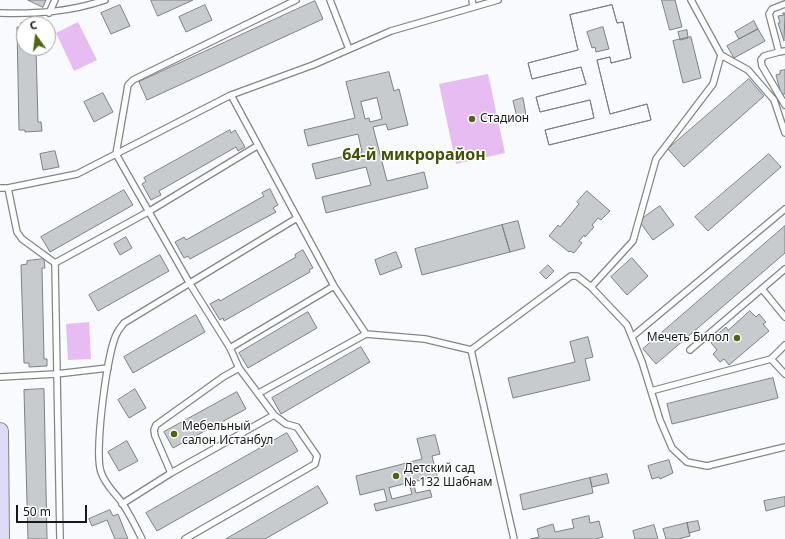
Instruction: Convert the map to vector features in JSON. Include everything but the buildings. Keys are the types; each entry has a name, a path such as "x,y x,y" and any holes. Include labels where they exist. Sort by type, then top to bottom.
{"street":[{"path":"0,431 2,539"}],"lane":[{"path":"49,13 55,0"},
{"path":"0,12 49,13 87,6 105,0"},
{"path":"184,539 315,464 317,456 297,428 286,424 274,415 239,368 230,348 190,284 116,154 128,85 133,80 296,0"},
{"path":"330,0 349,49"},
{"path":"472,0 473,6"},
{"path":"0,188 8,188 77,174 231,95 391,31 498,0"},
{"path":"691,0 721,55 748,70 785,105"},
{"path":"785,4 772,9 769,14 782,52 764,56 761,60 762,66 777,99 785,133"},
{"path":"591,287 633,241 656,158 713,84 721,55"},
{"path":"231,95 257,146 334,286 366,334"},
{"path":"55,263 148,212 257,146"},
{"path":"8,188 17,232 22,239 55,263"},
{"path":"633,336 785,209"},
{"path":"142,539 122,504 105,483 100,470 98,457 99,431 108,368 117,333 124,323 297,218"},
{"path":"55,263 60,539"},
{"path":"690,350 785,270"},
{"path":"259,393 366,334 424,339 471,350 571,276 577,276 591,287 626,325 672,448 687,462 707,466 785,447"},
{"path":"230,348 334,286"},
{"path":"762,289 785,317"},
{"path":"651,391 771,359 785,345"},
{"path":"471,350 514,539"},
{"path":"771,359 785,374"},
{"path":"0,377 56,374 108,368"},
{"path":"171,473 155,436 154,430 156,425 222,377 239,368"},
{"path":"122,504 171,473 274,415"}],"shaded area":[{"path":"78,22 97,60 74,71 56,33"},
{"name":"Стадион","path":"488,74 505,153 456,164 439,84"},
{"path":"89,322 91,359 68,360 66,324"}],"place":[{"name":"Стадион","path":"472,119"},
{"name":"Мечеть Билол","path":"737,338"},
{"name":"Мебельный салон Истанбул","path":"174,434"},
{"name":"Детский сад № 132 Шабнам","path":"396,476"}],"district":[{"name":"64-й микрорайон","path":"414,155"}]}
